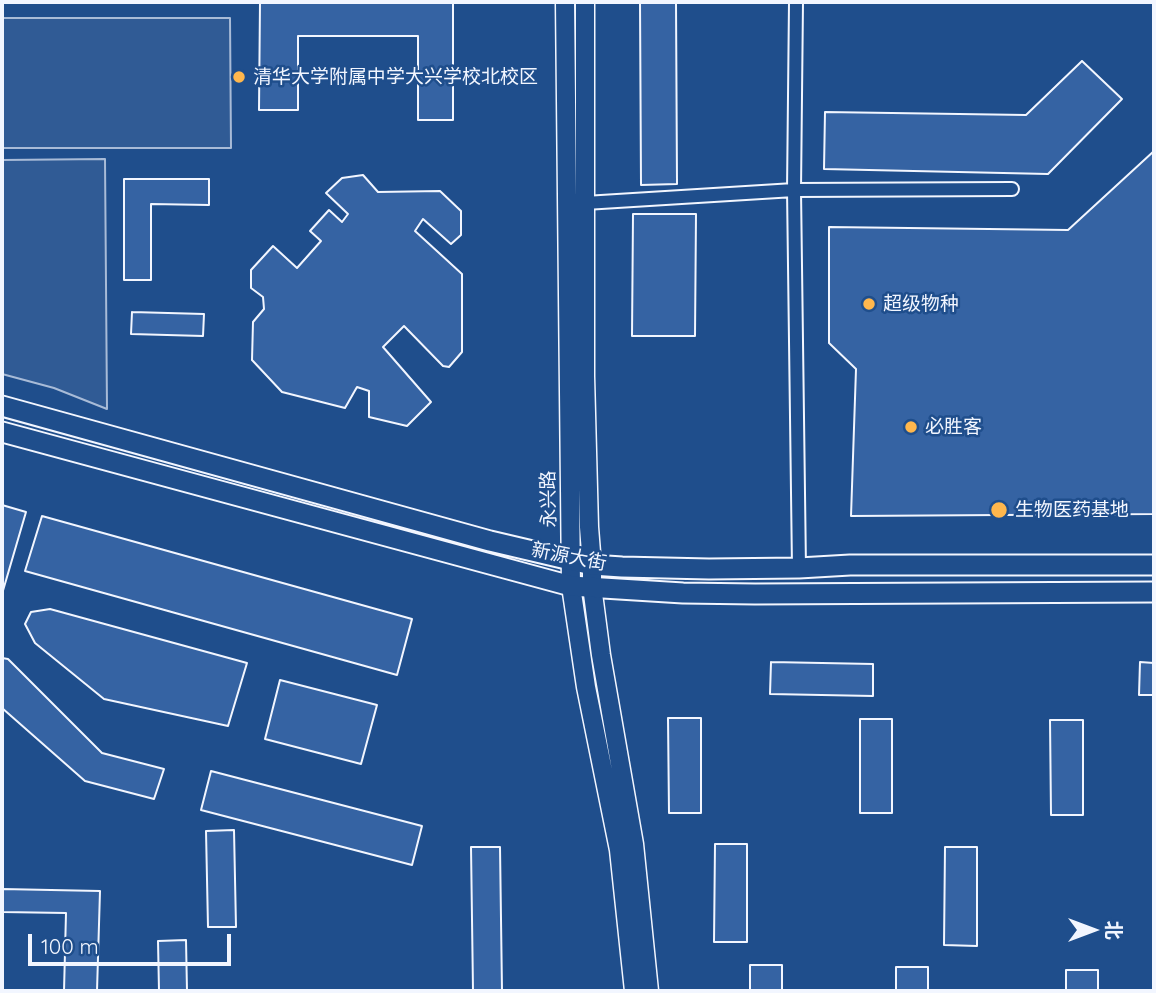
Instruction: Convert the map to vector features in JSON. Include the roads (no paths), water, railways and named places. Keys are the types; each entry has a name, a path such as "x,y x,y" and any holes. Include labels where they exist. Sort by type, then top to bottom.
{"main road":[{"name":"永兴路","path":"565,2 571,586 586,687 619,849 634,991"},
{"name":"永兴路","path":"585,2 585,376 592,586 634,844 649,991"},
{"name":"新源大街","path":"2,406 490,541 592,565 709,569 850,565 1154,565"},
{"name":"新源大街","path":"2,432 571,586 683,593 755,594 1154,592"}],"street":[{"path":"796,2 794,190 799,568"},
{"path":"585,203 794,190 1012,188"}],"place":[{"name":"清华大学附属中学大兴学校北校区","path":"239,77"},
{"name":"超级物种","path":"869,304"},
{"name":"必胜客","path":"911,427"},
{"name":"生物医药基地","path":"999,510"}]}
